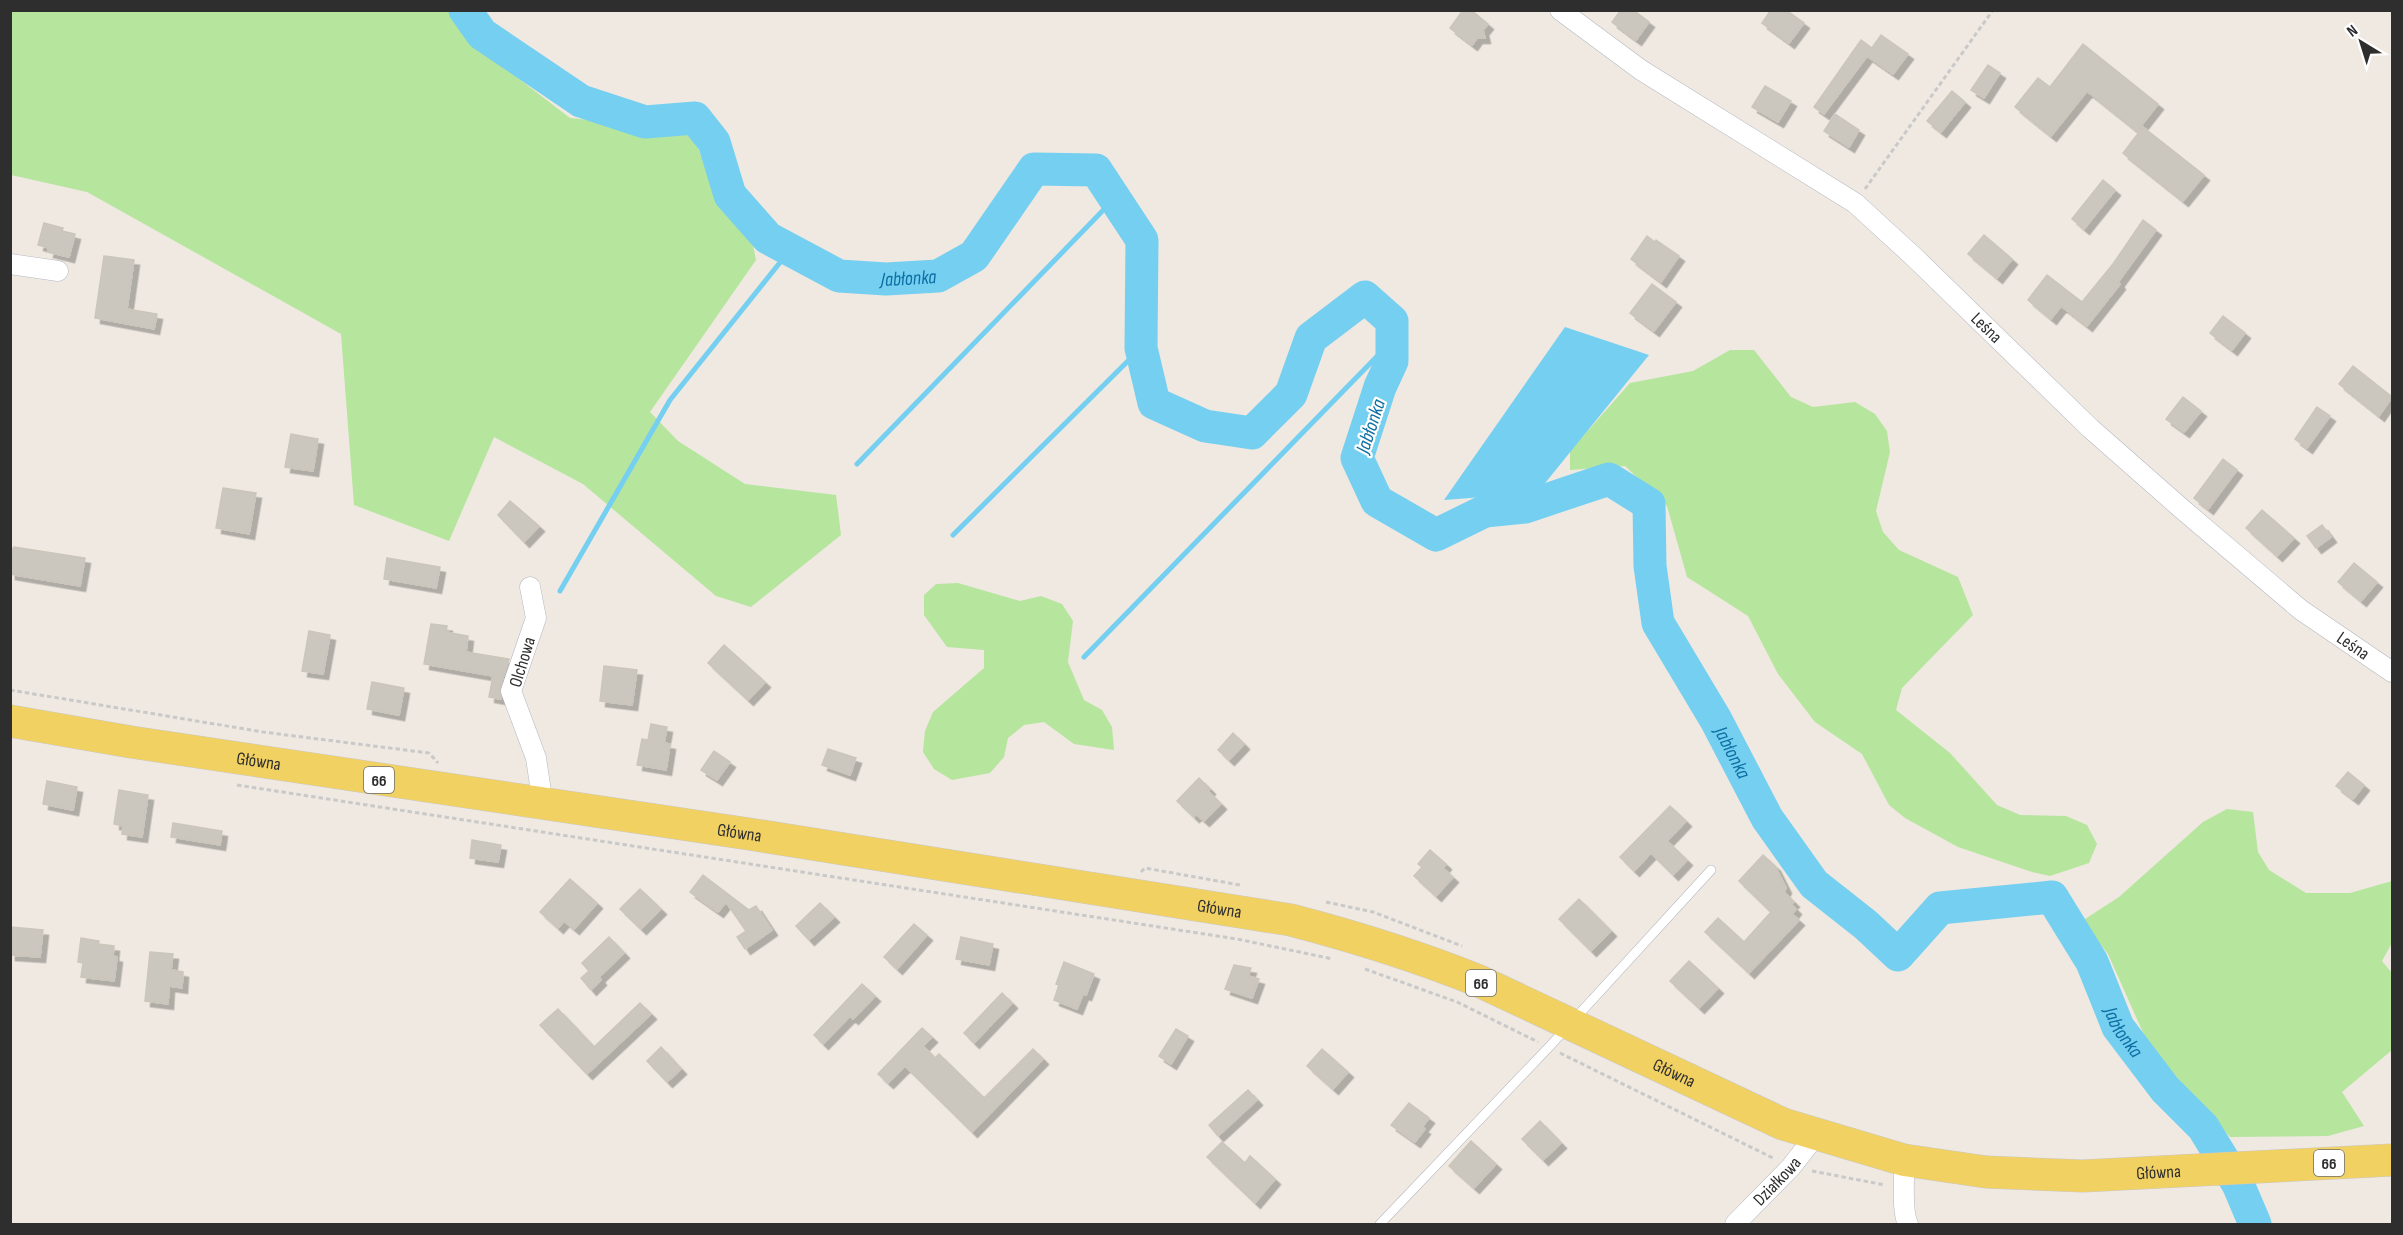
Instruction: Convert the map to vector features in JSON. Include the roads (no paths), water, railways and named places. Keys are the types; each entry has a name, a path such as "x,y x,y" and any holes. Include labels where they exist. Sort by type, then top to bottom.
{"main road":[{"name":"Główna","path":"10,721 131,742 853,850 1292,920 1374,942 1479,981 1559,1036 1816,1135 1905,1175 1986,1172 2083,1176 2392,1160"}],"street":[{"name":"Leśna","path":"1560,10 1641,70 1855,203 1913,256 2090,428 2182,509 2301,610 2392,672"},
{"path":"10,264 58,272"},
{"name":"Olchowa","path":"530,586 536,618 511,691 536,758 543,805"},
{"name":"Działkowa","path":"1735,1224 1791,1167 1816,1135"},
{"path":"1905,1175 1904,1215 1908,1224"}],"lane":[{"path":"1380,1224 1559,1036 1711,870"}],"water":[{"path":"1565,327 1649,355 1537,493 1444,500"}],"waterway":[{"name":"Jabłonka","path":"465,10 482,34 581,101 645,122 695,118 714,142 730,195 768,238 839,276 886,279 938,276 974,256 1034,169 1096,170 1142,240 1141,348 1154,403 1205,426 1252,433 1291,394 1311,338 1365,297 1392,321 1392,361 1380,387 1357,458 1377,501 1436,535 1485,511 1525,507 1609,479 1649,504 1650,566 1658,623 1716,720 1767,818 1814,884 1866,925 1898,955 1940,908 2052,897 2092,962 2118,1027 2165,1089 2203,1127 2238,1184 2255,1224"},
{"path":"857,464 1115,198"},
{"path":"560,591 670,400 790,250"},
{"path":"1084,657 1392,341"},
{"path":"953,535 1141,348"}]}
